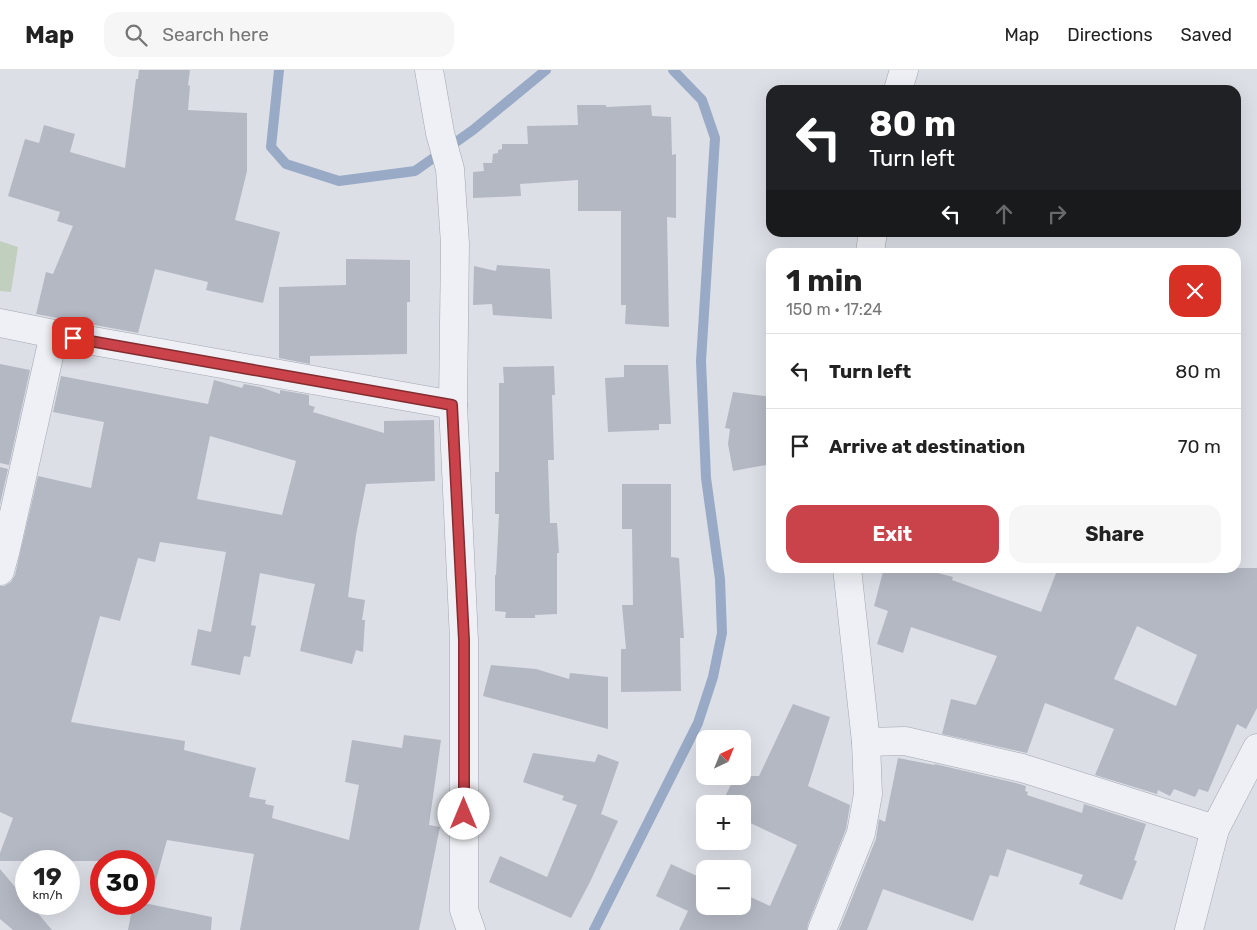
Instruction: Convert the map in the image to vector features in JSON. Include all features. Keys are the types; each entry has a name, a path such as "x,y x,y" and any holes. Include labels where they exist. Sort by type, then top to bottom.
{"street":[{"path":"429,70 440,133 450,168 455,244 452,405 464,640 464,910 471,930"},
{"path":"900,85 904,70"},
{"path":"0,323 452,405"},
{"path":"0,571 54,334"},
{"path":"822,930 860,833 868,794 866,742 848,573"},
{"path":"866,742 905,741 1022,768 1215,829"},
{"path":"1189,930 1215,829 1257,748"}],"green space":[{"path":"0,241 18,247 11,292 0,291"}],"building":[{"path":"139,70 190,70 188,110 247,113 247,171 235,220 280,232 263,303 206,290 208,282 155,269 138,333 36,314 46,272 53,274 73,226 57,221 60,212 8,196 25,139 39,143 44,125 75,134 70,152 125,168 136,79 138,79"},
{"path":"577,105 606,105 606,107 651,105 652,116 671,117 672,155 676,154 676,218 667,217 669,327 625,324 626,305 621,305 621,211 578,211 578,180 520,184 521,196 473,198 473,172 484,171 483,163 492,163 493,154 498,153 498,150 502,149 502,144 528,144 527,126 578,125"},
{"path":"346,259 410,260 410,302 407,302 407,354 310,356 310,364 279,358 279,287 346,285"},
{"path":"497,265 550,269 552,319 493,315 492,304 473,305 474,266 496,271"},
{"path":"0,364 30,370 9,465 0,463"},
{"path":"624,365 668,365 671,424 659,424 659,430 608,432 605,378 624,377"},
{"path":"554,366 555,395 552,395 554,460 548,460 550,523 557,523 559,553 557,553 557,614 535,615 535,618 505,618 506,612 495,611 499,514 495,514 495,472 499,472 499,383 504,383 503,367"},
{"path":"61,376 208,404 214,380 242,388 244,384 260,387 280,394 280,390 309,395 309,405 315,407 313,412 384,433 384,421 434,420 435,481 366,484 356,535 348,597 365,600 362,620 365,620 363,652 356,650 352,664 300,651 315,584 260,573 251,625 256,626 250,657 244,656 240,675 191,665 198,629 211,632 226,552 160,542 155,562 138,558 120,621 100,616 71,722 185,741 184,750 256,768 249,797 266,800 265,804 274,806 272,818 349,840 359,785 345,782 352,740 402,748 404,735 441,740 429,825 440,827 419,930 240,930 254,854 167,840 155,883 155,850 90,850 90,861 80,861 80,850 15,850 15,861 0,861 0,853 13,818 0,812 0,586 11,582 15,575 38,476 91,488 104,422 53,412","holes":["210,436 296,461 282,515 197,499"]},
{"path":"733,392 766,396 766,465 733,471 728,444 730,429 725,428"},
{"path":"0,467 8,469 0,504"},
{"path":"622,484 671,484 671,557 679,558 684,638 680,638 681,691 621,692 621,649 626,649 622,605 633,605 632,529 622,529"},
{"path":"1241,568 1257,568 1257,708 1246,729 1237,724 1208,792 1199,789 1195,797 1174,789 1170,796 1158,790 1157,794 1095,775 1114,729 1045,703 1027,753 942,734 951,699 976,705 997,656 911,627 903,653 877,644 888,611 874,606 883,573 938,573 953,577 952,580 1041,612 1056,573 1241,573","holes":["1137,626 1197,655 1176,706 1114,679"]},
{"path":"491,665 536,669 569,679 570,673 608,677 608,729 483,696"},
{"path":"793,704 830,717 808,786 850,805 846,829 807,930 679,930 688,911 656,896 671,864 696,876 696,915 751,915 751,897 770,906 797,845 751,823 751,795 726,795 731,785 751,785 751,776 759,776"},
{"path":"533,753 595,762 598,754 619,762 601,814 618,821 571,918 489,882 500,856 547,877 577,805 562,800 564,796 523,782"},
{"path":"898,758 935,764 1016,783 1026,786 1025,791 1028,792 1027,795 1082,813 1084,804 1146,824 1134,860 1137,861 1122,900 1079,884 1083,875 1007,849 998,877 990,875 973,921 883,889 867,930 839,930 876,839 879,819 885,822"},
{"path":"0,869 15,887 15,915 39,915 52,930 13,930 0,919"},
{"path":"155,905 212,917 211,930 128,930 131,915 155,915"}],"waterway":[{"path":"279,70 271,147 286,164 339,181 415,171 473,130 546,70"},
{"path":"594,930 698,723 713,677 722,633 720,579 706,478 701,361 715,138 702,100 673,70"}],"route":[{"path":"73,338 452,405 464,640 464,814"}]}
